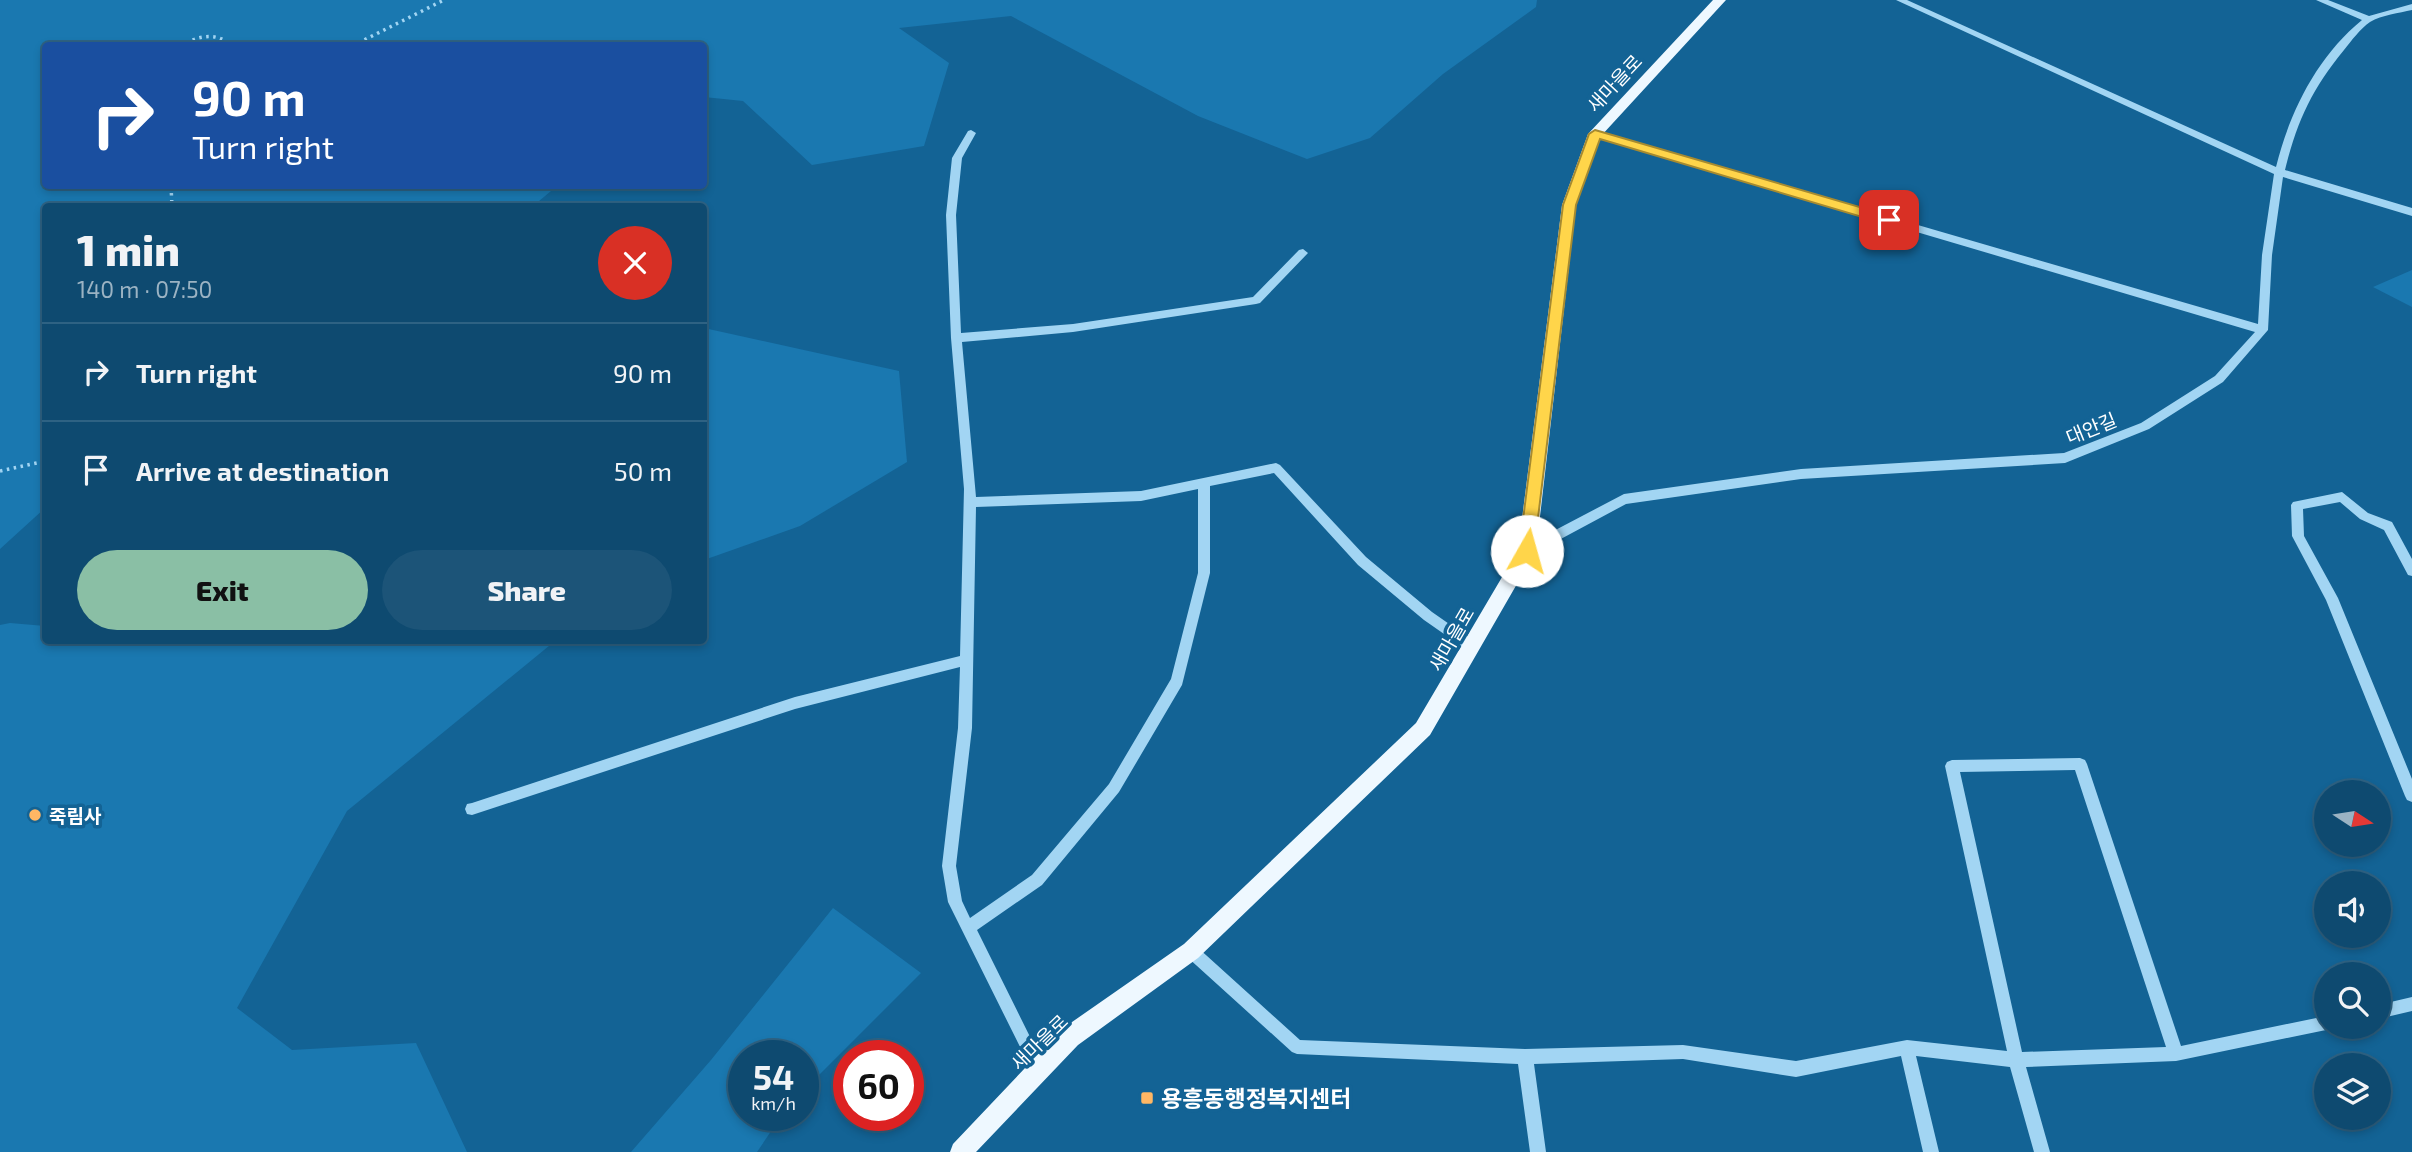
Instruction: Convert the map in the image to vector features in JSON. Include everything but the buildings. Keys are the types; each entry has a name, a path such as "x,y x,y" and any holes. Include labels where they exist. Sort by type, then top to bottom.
{"main road":[{"name":"새마을로","path":"961,1152 1070,1037 1191,951 1423,729 1527,551 1570,205 1595,134 1720,0"}],"street":[{"path":"1900,0 2278,172 2412,212"},
{"path":"2320,0 2369,19"},
{"path":"1595,134 2263,331 2266,257 2278,172 2302,101 2330,58 2369,19 2412,7"},
{"path":"971,133 957,158 951,215 956,338 970,502 965,729 949,866 955,902 1040,1070"},
{"path":"956,338 1073,328 1256,300 1303,253"},
{"name":"대안길","path":"1527,551 1624,499 1801,474 2065,458 2145,426 2219,379 2263,331"},
{"path":"970,502 1141,496 1276,468 1362,561 1428,616 1471,646"},
{"path":"968,928 1037,880 1114,788 1177,681 1203,573 1204,483"},
{"path":"2412,570 2388,526 2364,516 2342,497 2297,505 2298,536 2332,598 2412,796"},
{"path":"472,809 795,703 966,660"},
{"path":"2042,1152 2016,1060 1952,766 2080,764 2176,1054"},
{"path":"1191,951 1297,1047 1525,1057 1683,1052 1796,1069 1907,1047 2016,1060 2176,1054 2314,1025"},
{"path":"2391,1009 2412,1004"},
{"path":"1907,1047 1931,1152"},
{"path":"1525,1057 1538,1152"}],"path":[{"path":"360,42 444,0"},
{"path":"188,42 199,37 214,36 225,38 228,42"},
{"path":"0,471 42,462"}],"shaded area":[{"path":"0,0 1537,0 1536,7 1443,74 1370,138 1307,159 1198,116 1011,16 899,28 949,63 924,146 812,165 743,101 707,97 707,42 42,42 42,189 553,189 537,203 42,203 42,511 0,549"},
{"path":"2412,270 2412,307 2373,287"},
{"path":"707,329 899,371 907,462 800,526 707,559"},
{"path":"10,623 42,626 42,644 551,644 347,811 237,1008 292,1050 416,1043 467,1152 0,1152 0,625"},
{"path":"833,908 921,973 854,1040 833,1040 833,1061 819,1075 819,1040 728,1040 728,1131 771,1131 757,1152 631,1152 711,1060"}],"place":[{"name":"죽림사","path":"35,815"},
{"name":"용흥동행정복지센터","path":"1147,1098"}],"route":[{"path":"1527,551 1570,205 1595,134 1889,220"}]}
